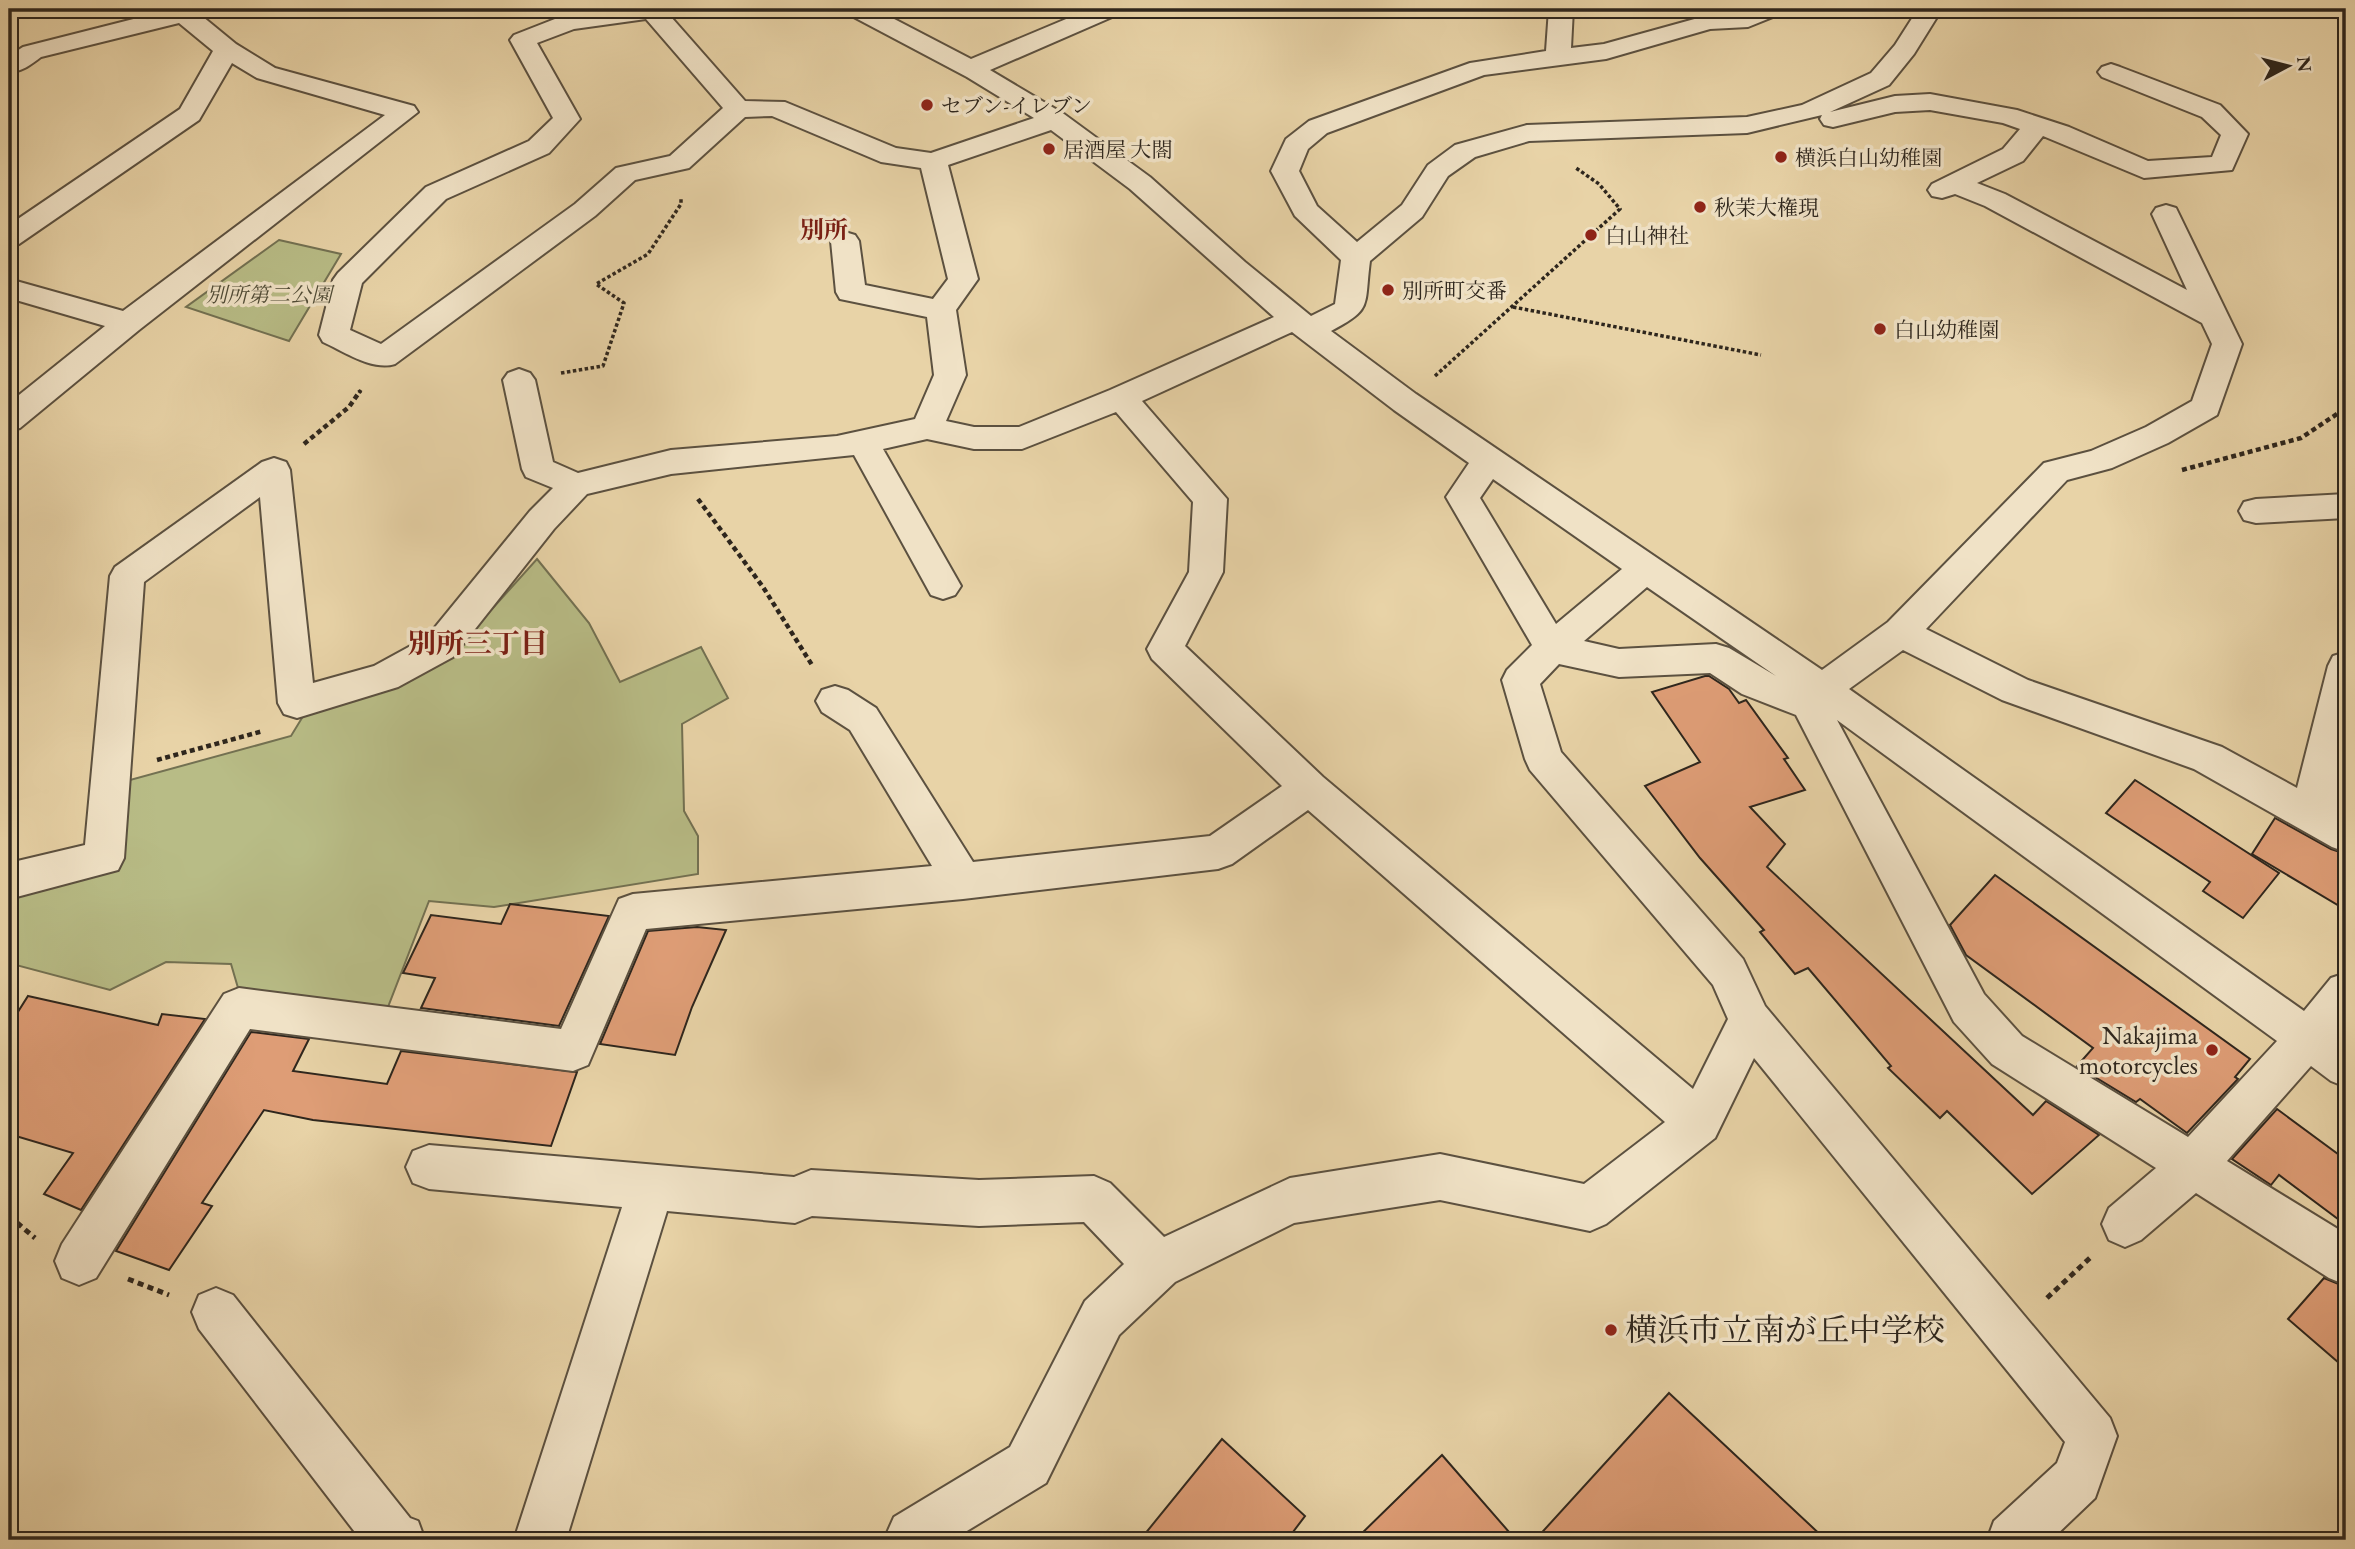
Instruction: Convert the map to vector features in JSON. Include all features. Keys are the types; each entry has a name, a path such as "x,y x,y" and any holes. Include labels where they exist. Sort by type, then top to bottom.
{"street":[{"path":"857,9 970,69 1055,120 1140,183 1302,325 1405,402 1646,568 1814,691 2346,1066"},
{"path":"970,69 1110,9"},
{"path":"1558,58 1561,9"},
{"path":"1356,258 1305,210 1285,171 1296,145 1318,127 1479,68 1606,51 1709,22 1748,20 1771,9"},
{"path":"274,470 297,703 385,677 440,647 542,520 576,485 671,462 837,447 927,428 974,438 1022,439 1302,325 1349,309 1356,258 1412,211 1438,171 1465,150 1527,133 1747,125 1810,111 1880,79 1905,49 1930,9"},
{"path":"738,109 651,10 569,22 523,40 567,119 539,148 436,192 348,280 334,335 384,357 585,210 625,174 679,162 738,109 776,108 891,156 933,161 1055,120"},
{"path":"9,64 15,64 32,52 185,11 227,49 266,73 405,113 128,323 9,420"},
{"path":"9,238 190,114 227,49"},
{"path":"1810,111 1824,121 1895,104 1930,102 1976,108 2038,126 2144,170 2222,163 2235,134 2211,111 2110,72"},
{"path":"2038,126 2013,155 1942,190 1995,200 2214,317"},
{"path":"927,428 950,376 941,310 963,279 933,161"},
{"path":"1488,461 1463,497 1552,648 1619,663 1716,658 1755,684 1814,691 1901,632 2056,471 2100,460 2157,435 2206,407 2227,344 2166,214"},
{"path":"845,241 851,292 941,310"},
{"path":"9,288 128,323"},
{"path":"519,380 538,470 576,485"},
{"path":"1121,398 1210,499 1206,572 1165,649 1309,788 1699,1123"},
{"path":"863,442 943,586"},
{"path":"9,881 104,858 127,576 274,470"},
{"path":"2256,511 2346,506"},
{"path":"1646,568 1552,648 1520,680 1544,759 1728,972 1750,1020 2092,1436 2077,1480 2013,1540"},
{"path":"1901,632 2015,690 2208,758 2346,835"},
{"path":"2346,666 2316,790 2346,808"},
{"path":"1814,691 1969,1008 2007,1050 2346,1261"},
{"path":"835,701 863,719 963,881"},
{"path":"79,1261 239,1008 573,1051 633,912 963,881 1218,852 1309,788"},
{"path":"2125,1224 2192,1167 2346,992"},
{"path":"912,1535 1028,1465 1102,1318 1158,1265 1290,1201 1440,1177 1590,1208 1699,1123 1750,1020"},
{"path":"429,1167 795,1200 811,1193 979,1203 1094,1199 1158,1265"},
{"path":"540,1540 651,1188"},
{"path":"216,1312 393,1539 399,1540"}],"path":[{"path":"519,380 603,366 624,303 596,284 648,254 681,204 679,162"},
{"path":"1405,402 1620,209"},
{"path":"1513,307 1761,355"},
{"path":"274,470 349,407 384,357"},
{"path":"2100,460 2156,477 2301,438 2346,408"},
{"path":"671,462 763,587 835,701"},
{"path":"111,772 283,725 297,703"},
{"path":"2008,1334 2125,1224"}],"green space":[{"name":"別所第二公園","path":"279,240 341,254 289,341 186,307"},
{"path":"537,559 589,623 620,682 701,647 728,698 682,724 684,811 698,836 698,874 494,907 429,901 376,1038 248,1022 231,964 166,962 110,990 12,964 9,959 9,895 112,870 119,783 291,736 305,713 449,657"}],"building":[{"path":"1705,676 1729,689 1739,703 1746,700 1788,758 1784,759 1805,790 1750,807 1785,844 1767,867 2033,1115 2046,1101 2099,1135 2032,1194 1947,1111 1940,1118 1888,1068 1891,1066 1808,968 1795,974 1760,932 1764,930 1700,858 1645,786 1700,762 1652,692"},
{"path":"2135,780 2279,873 2243,918 2203,891 2210,882 2106,813"},
{"path":"2275,818 2331,849 2346,854 2346,910 2252,854"},
{"path":"1995,875 2250,1059 2235,1077 2238,1079 2187,1133 2140,1099 2136,1102 2077,1066 2093,1048 1966,955 1950,925"},
{"path":"510,904 609,916 559,1026 421,1008 435,978 403,973 431,915 501,924"},
{"path":"697,927 726,930 692,1007 675,1055 600,1044 648,931"},
{"path":"28,996 158,1025 162,1014 205,1019 81,1210 44,1194 73,1153 9,1134 9,1026"},
{"path":"251,1032 309,1039 293,1071 387,1084 401,1051 577,1072 551,1146 313,1120 264,1110 202,1203 212,1206 169,1270 116,1251"},
{"path":"2277,1109 2346,1160 2346,1225 2279,1175 2271,1185 2232,1159"},
{"path":"2324,1278 2346,1287 2346,1369 2288,1319"},
{"path":"1669,1393 1826,1540 1535,1540"},
{"path":"1222,1439 1305,1516 1287,1540 1140,1540"},
{"path":"1442,1455 1516,1540 1355,1540"}],"place":[{"name":"セブン-イレブン","path":"927,105"},
{"name":"居酒屋 大閤","path":"1049,149"},
{"name":"横浜白山幼稚園","path":"1781,157"},
{"name":"秋茉大権現","path":"1700,207"},
{"name":"白山神社","path":"1591,235"},
{"name":"別所町交番","path":"1388,290"},
{"name":"白山幼稚園","path":"1880,329"},
{"name":"Nakajima motorcycles","path":"2212,1050"},
{"name":"横浜市立南が丘中学校","path":"1611,1330"}],"district":[{"name":"別所","path":"824,229"},
{"name":"別所三丁目","path":"478,643"}]}
